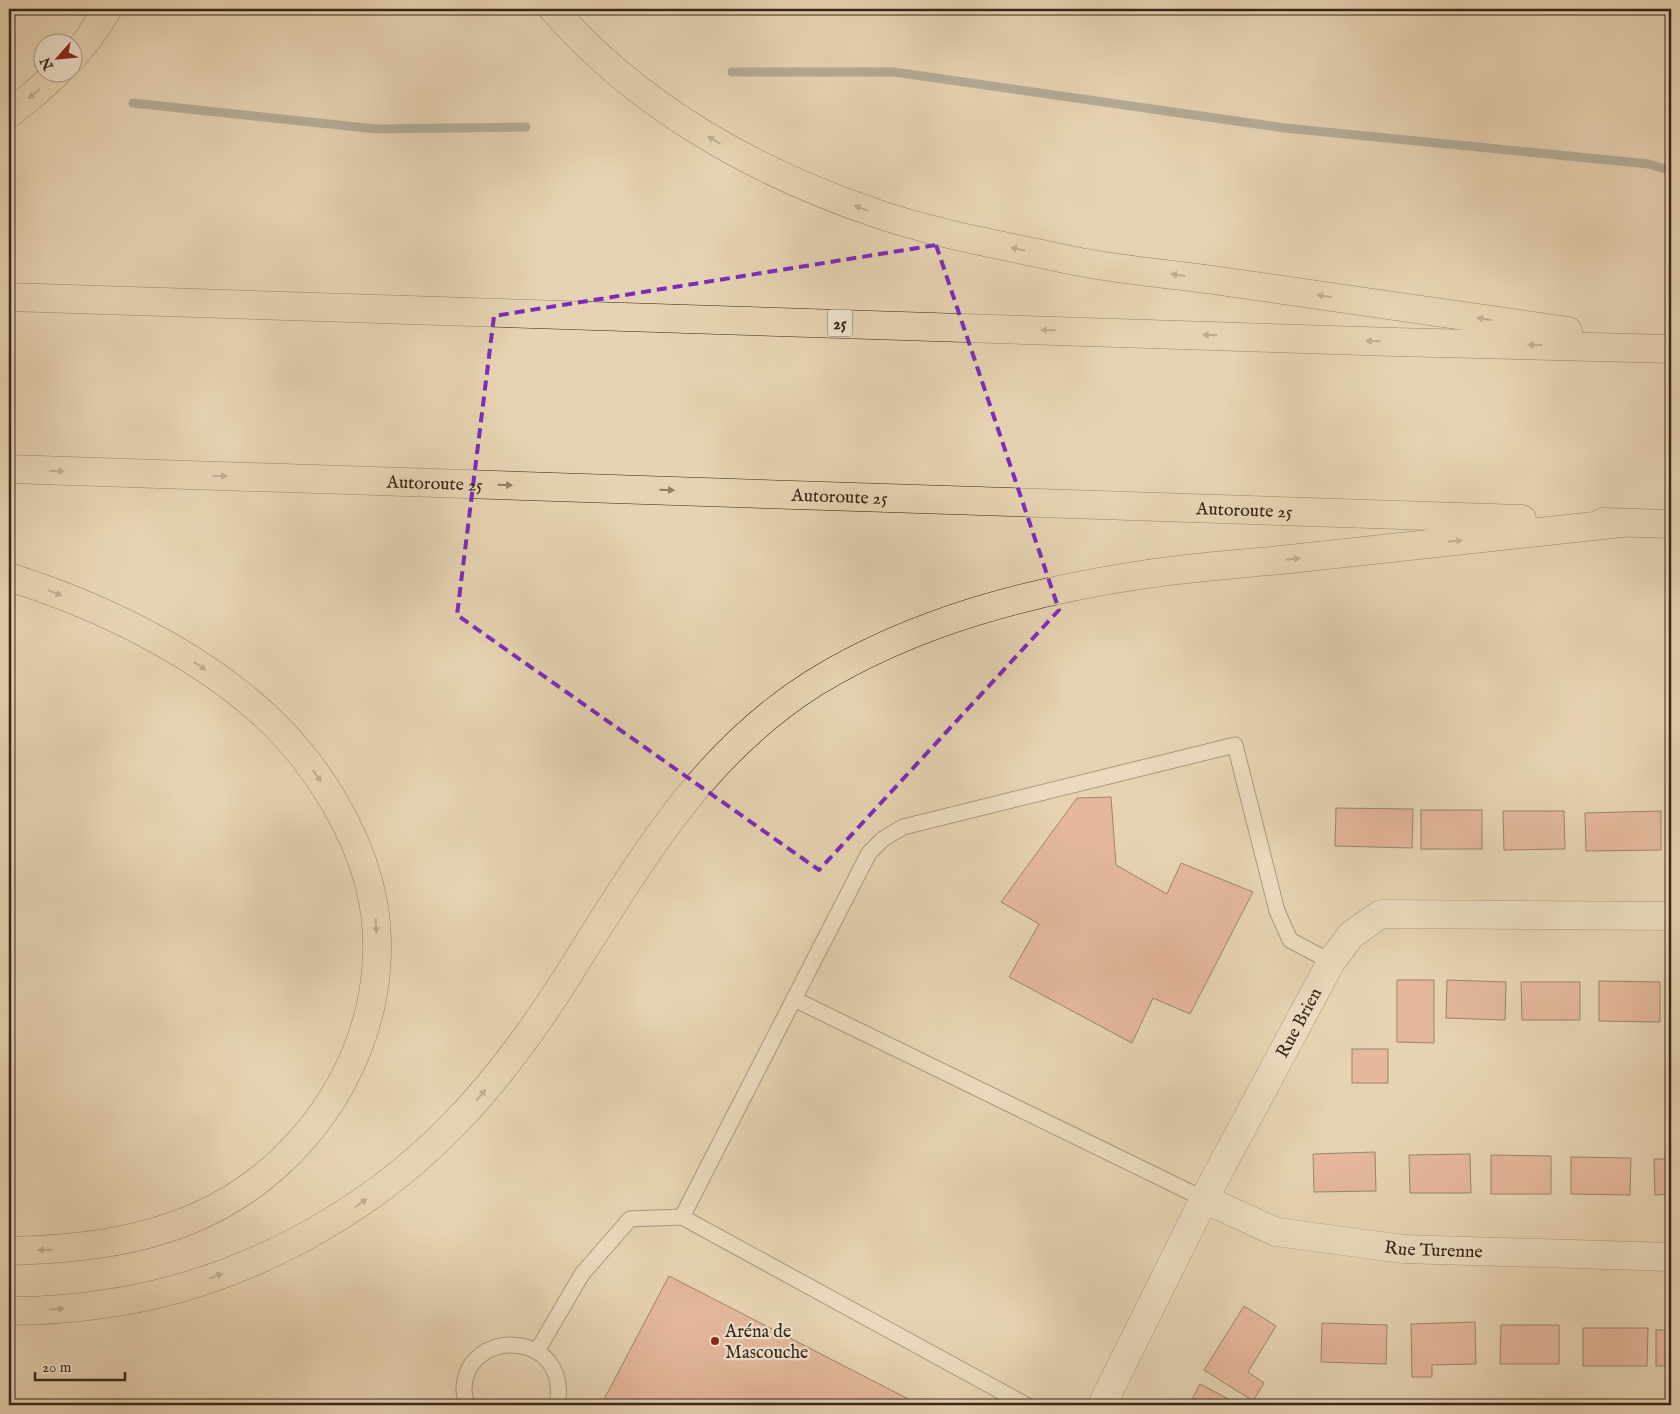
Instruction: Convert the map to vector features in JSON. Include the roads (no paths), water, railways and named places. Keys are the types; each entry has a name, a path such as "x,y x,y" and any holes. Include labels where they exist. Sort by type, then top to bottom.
{"highway":[{"path":"82,46 108,9"},
{"path":"552,9 579,37 625,78 666,110 702,133 768,169 880,215 956,235 1077,262 1671,348"},
{"path":"9,114 48,82"},
{"name":"25","path":"9,296 1394,342 1671,348"},
{"name":"Autoroute 25","path":"9,470 1671,524"},
{"path":"9,1311 67,1309 108,1304 139,1298 208,1279 239,1267 329,1224 388,1184 437,1142 511,1058 573,968 649,848 669,820 708,774 750,732 788,702 814,684 863,656 914,632 943,621 1009,602 1093,583 1174,571 1622,523"},
{"path":"9,577 71,599 166,645 225,683 278,728 300,752 316,774 338,809 358,852 372,898 376,920 377,951 376,978 371,1007 352,1062 322,1115 307,1135 265,1175 222,1205 185,1222 146,1235 81,1247 9,1251"}],"street":[{"name":"Rue Brien","path":"1102,1405 1204,1199 1331,962 1351,935 1381,914 1671,916"},
{"name":"Rue Turenne","path":"1204,1199 1276,1232 1403,1249 1671,1257"}],"lane":[{"path":"682,1217 870,853 883,839 903,827 1235,745 1277,911 1290,940 1331,962"},
{"path":"794,999 1204,1199"},
{"path":"537,1351 582,1274 630,1219 682,1217 1026,1405"},
{"path":"466,1405 464,1389 468,1373 477,1359 490,1350 505,1344 522,1345 537,1351 549,1362 556,1375 559,1390 557,1405"}],"waterway":[{"path":"732,72 894,72 1285,128 1649,164 1671,171"},
{"path":"133,103 376,129 526,127"}],"place":[{"name":"Aréna de Mascouche","path":"715,1341"}]}
